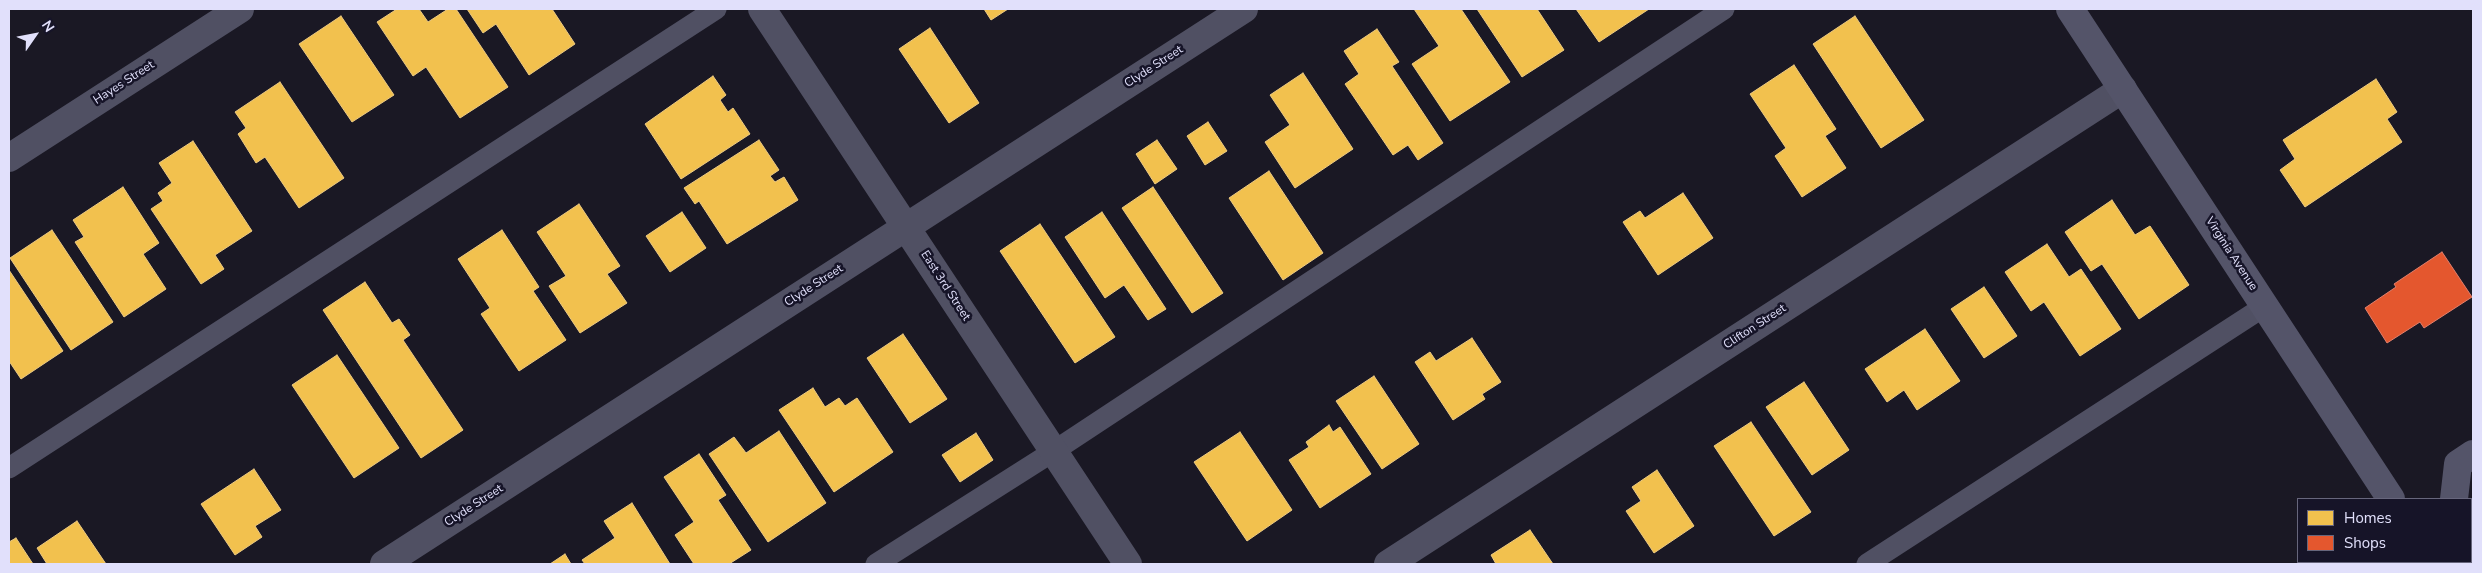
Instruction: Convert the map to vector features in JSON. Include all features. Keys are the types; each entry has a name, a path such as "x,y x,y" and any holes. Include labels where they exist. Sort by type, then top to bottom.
{"street":[{"name":"Hayes Street","path":"9,158 240,9"},
{"name":"East 3rd Street","path":"762,9 1128,564"},
{"name":"Clyde Street","path":"384,564 1244,9"},
{"name":"Virginia Avenue","path":"2070,9 2390,498"},
{"name":"Clifton Street","path":"1388,564 2123,89"},
{"path":"2454,498 2458,464 2473,454"}],"lane":[{"path":"9,468 716,9"},
{"path":"876,564 1054,451 1724,9"},
{"path":"1868,564 2265,306"}],"building: Homes":[{"path":"397,9 419,9 428,22 448,9 456,9 508,87 460,118 426,67 413,76 377,22"},
{"path":"467,9 552,9 575,44 529,75 496,24 483,33"},
{"path":"984,9 1008,9 991,20"},
{"path":"1414,9 1461,9 1510,82 1450,121 1412,64 1439,46"},
{"path":"1477,9 1537,9 1564,50 1522,77"},
{"path":"1576,9 1649,9 1599,42"},
{"path":"341,16 394,95 352,122 299,44"},
{"path":"1855,16 1924,120 1881,148 1813,44"},
{"path":"930,28 979,103 949,123 899,49"},
{"path":"1377,29 1399,62 1392,66 1443,143 1418,160 1408,145 1393,155 1345,84 1359,74 1344,51"},
{"path":"1794,65 1836,129 1825,136 1846,168 1802,197 1775,156 1786,148 1750,94"},
{"path":"1303,73 1353,149 1295,188 1265,142 1290,125 1270,95"},
{"path":"713,76 726,95 720,100 728,112 733,108 750,134 681,179 645,124"},
{"path":"2376,79 2397,112 2387,119 2402,142 2305,207 2280,170 2295,159 2283,140"},
{"path":"280,82 344,178 299,208 265,157 256,163 238,134 246,128 235,112"},
{"path":"1208,122 1227,151 1205,165 1187,136"},
{"path":"759,140 779,170 770,176 775,182 784,177 798,200 727,244 699,201 695,204 684,188"},
{"path":"1157,140 1177,169 1155,184 1136,154"},
{"path":"193,141 252,231 215,255 224,269 201,284 151,209 163,201 158,193 172,183 159,163"},
{"path":"1269,171 1323,253 1283,280 1229,198"},
{"path":"123,187 159,243 143,254 166,289 124,317 75,242 84,237 73,220"},
{"path":"1153,187 1223,293 1192,313 1122,208"},
{"path":"1683,193 1713,238 1658,275 1623,222 1640,211 1645,218"},
{"path":"2112,200 2135,235 2150,226 2189,285 2139,319 2102,264 2091,271 2065,232"},
{"path":"579,204 620,266 607,274 627,303 580,333 549,286 566,276 537,232"},
{"path":"682,212 706,248 670,272 646,236"},
{"path":"1102,212 1166,309 1148,320 1124,285 1105,298 1065,237"},
{"path":"1040,224 1115,337 1075,363 1000,251"},
{"path":"52,230 113,322 71,350 10,258"},
{"path":"502,230 539,287 533,291 566,340 519,371 481,314 490,308 458,259"},
{"path":"2047,244 2069,277 2081,269 2121,329 2080,356 2044,302 2031,311 2005,272"},
{"path":"9,270 63,351 21,379 9,361"},
{"path":"365,282 392,323 399,319 410,335 403,340 463,430 421,458 323,310"},
{"path":"1984,287 2017,336 1984,358 1951,309"},
{"path":"1925,329 1960,381 1917,410 1904,390 1887,402 1865,369"},
{"path":"903,334 947,399 910,423 867,358"},
{"path":"1472,338 1501,382 1482,394 1485,399 1453,420 1415,362 1430,352 1436,361"},
{"path":"337,355 399,448 354,478 292,385"},
{"path":"1374,376 1419,444 1382,469 1336,401"},
{"path":"1804,382 1849,450 1812,475 1766,407"},
{"path":"813,388 825,407 839,398 845,406 857,398 893,452 834,492 779,410"},
{"path":"1751,422 1811,512 1774,536 1714,446"},
{"path":"1329,425 1333,432 1340,427 1371,474 1320,508 1289,460 1309,447 1306,442"},
{"path":"779,431 826,503 768,542 709,454 734,437 746,453"},
{"path":"1240,432 1292,510 1247,541 1194,462"},
{"path":"976,433 993,460 960,482 942,455"},
{"path":"699,454 726,495 718,500 751,550 729,564 694,564 675,535 694,522 664,477"},
{"path":"254,469 281,510 255,526 262,537 235,555 201,504"},
{"path":"1657,470 1694,526 1654,553 1626,511 1641,501 1632,487"},
{"path":"632,503 670,564 585,564 582,560 615,538 604,521"},
{"path":"77,521 106,564 47,564 37,548"},
{"path":"1530,530 1553,564 1496,564 1491,555"},
{"path":"16,538 33,564 9,564 9,542"},
{"path":"565,554 571,564 550,564"}],"building: Shops":[{"path":"2442,252 2472,297 2424,328 2420,322 2387,343 2365,308 2396,287 2394,284"}]}
